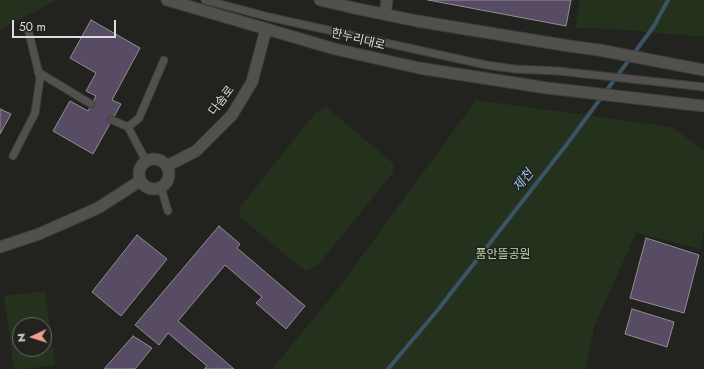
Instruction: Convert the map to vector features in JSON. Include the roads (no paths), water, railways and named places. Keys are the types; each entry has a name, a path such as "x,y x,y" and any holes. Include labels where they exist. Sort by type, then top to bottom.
{"street":[{"name":"한누리대로","path":"167,0 335,49 419,68 547,88 704,106"},
{"path":"320,0 417,20 599,50 700,69"},
{"path":"385,14 387,0"},
{"name":"다솜로","path":"167,166 196,151 232,115 252,82 266,29"},
{"path":"154,158 159,159 167,166 169,171 168,181 161,188 152,190 143,185 140,181 138,171 140,166 146,161 154,158"},
{"path":"0,247 39,234 98,208 140,181"}],"lane":[{"path":"205,0 269,17 486,65 515,69 558,71 704,87"},
{"path":"13,156 36,113 40,78 29,33"},
{"path":"128,127 139,118 164,60"},
{"path":"38,72 91,104"},
{"path":"112,120 128,127 146,161"},
{"path":"161,188 168,211"}],"waterway":[{"name":"제천","path":"388,369 437,311 567,144 654,26 668,0"}],"park label":[{"name":"품안뜰공원","path":"503,255"}]}
